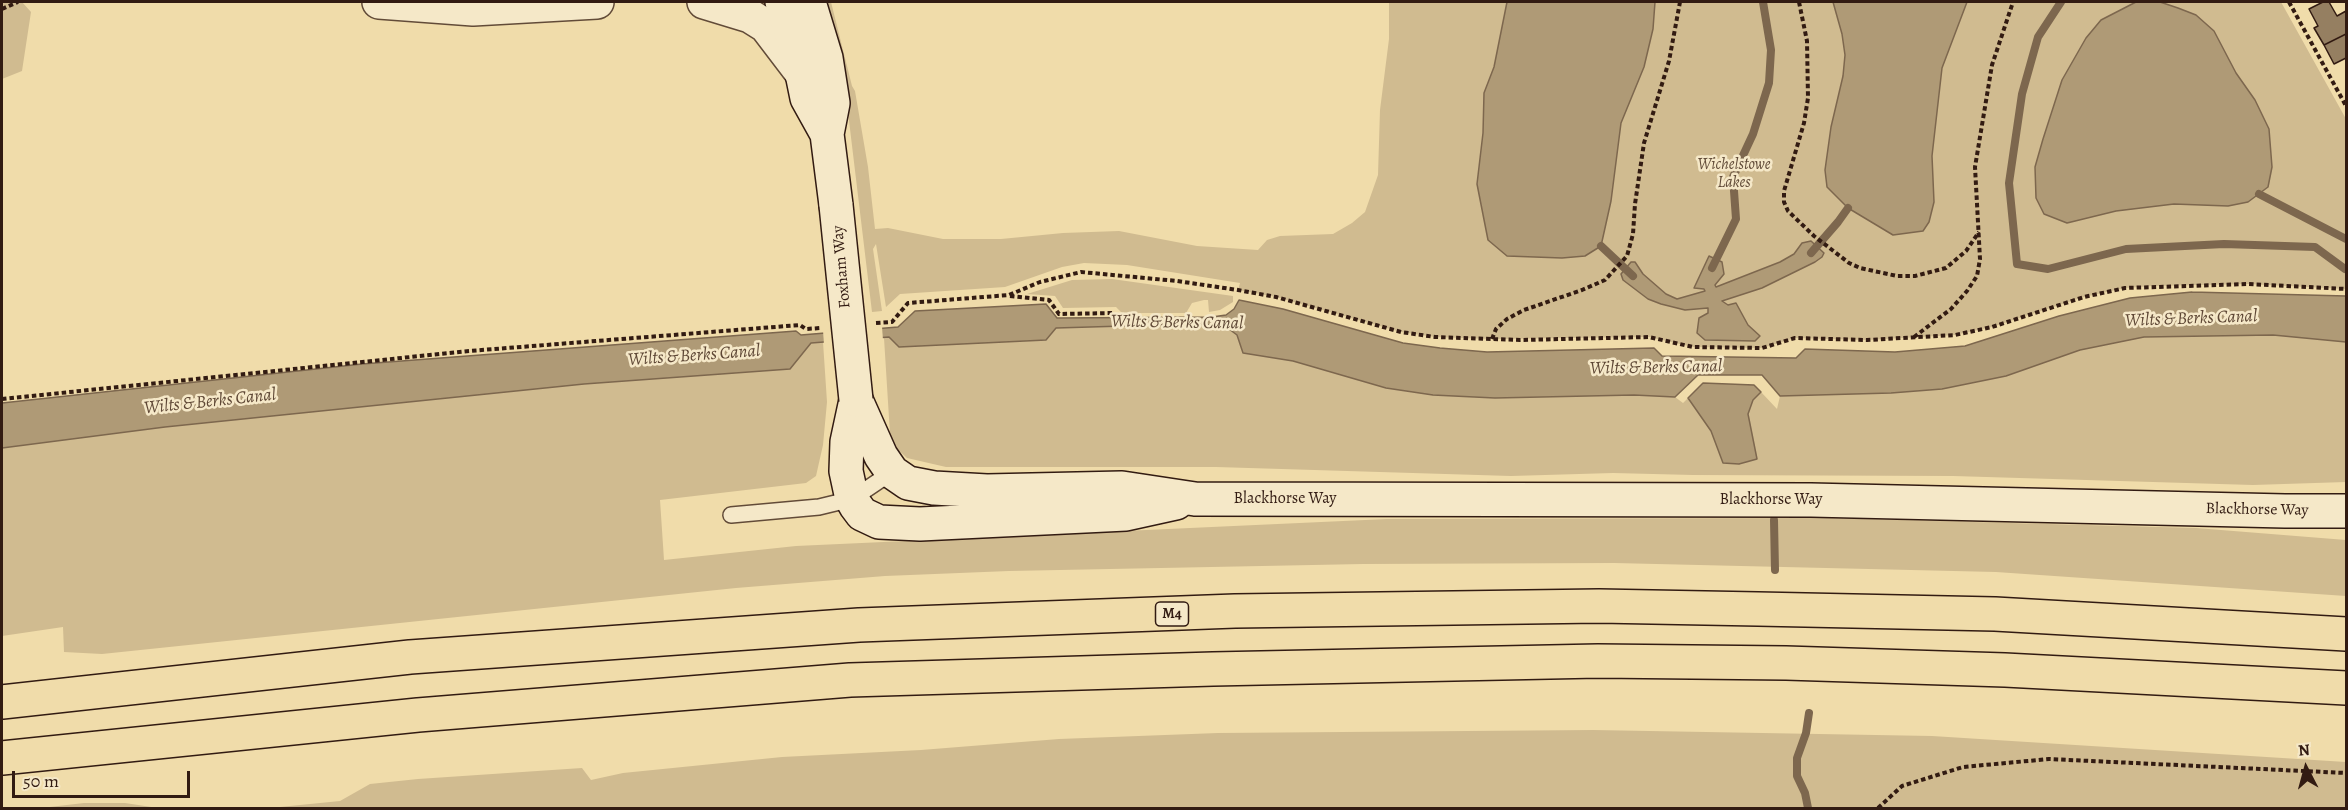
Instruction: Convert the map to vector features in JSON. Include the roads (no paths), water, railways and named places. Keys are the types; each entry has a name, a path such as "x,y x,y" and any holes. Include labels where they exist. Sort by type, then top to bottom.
{"highway":[{"name":"M4","path":"2,702 422,656 859,625 1235,611 1599,606 1758,609 1995,614 2346,634"},
{"path":"2,758 418,715 850,680 1201,669 1598,661 1797,663 2004,670 2346,688"}],"main road":[{"path":"379,2 473,9 597,2"},
{"path":"704,2 750,16 766,26 802,74"},
{"name":"Foxham Way","path":"782,2 807,98 827,134"},
{"name":"Foxham Way","path":"809,2 826,58 833,103 827,134 856,400 848,442 846,471 852,499"},
{"name":"Foxham Way","path":"856,400 881,456 904,479"},
{"name":"Blackhorse Way","path":"904,479 987,491 1122,488 1195,499 1811,500 2285,512 2346,511"},
{"name":"Blackhorse Way","path":"852,499 862,514 879,522 920,524 1126,514 1195,499"}],"lane":[{"path":"731,515 819,507 852,499 904,479"}],"water":[{"path":"1507,2 1655,2 1653,29 1644,67 1621,123 1611,201 1601,246 1585,256 1562,258 1507,256 1488,240 1477,184 1483,133 1484,93 1494,67"},
{"path":"1833,2 1967,2 1942,68 1932,156 1934,202 1929,222 1923,231 1893,235 1848,208 1827,187 1825,170 1845,55"},
{"path":"2136,2 2160,2 2178,8 2196,15 2214,31 2236,73 2255,100 2269,129 2272,167 2268,187 2248,202 2228,206 2174,204 2116,211 2067,223 2044,214 2036,198 2035,167 2043,139 2062,80 2086,38 2101,20"},
{"path":"1811,241 1824,253 1815,262 1762,288 1722,301 1728,305 1736,303 1748,325 1760,336 1755,341 1705,340 1697,333 1699,318 1708,313 1708,308 1685,310 1648,299 1623,280 1621,274 1631,262 1635,262 1643,274 1666,294 1677,299 1705,291 1694,288 1709,256 1722,262 1724,274 1715,285 1716,287 1780,262 1794,254 1802,243"},
{"name":"Wilts & Berks Canal","path":"2192,292 2346,296 2346,342 2273,335 2144,337 2080,350 2006,376 1942,389 1891,393 1780,396 1762,375 1698,375 1675,397 1634,395 1495,398 1433,395 1386,388 1293,361 1243,353 1237,335 1225,326 1192,324 1056,328 1046,340 899,347 889,337 811,343 790,369 584,384 165,427 2,448 2,403 362,364 796,331 801,335 898,327 915,311 1046,304 1057,318 1212,317 1226,315 1234,309 1239,300 1283,309 1403,343 1440,348 1487,352 1654,348 1662,356 1796,358 1805,349 1895,352 1965,346 2059,316 2130,298"},
{"path":"1703,383 1754,385 1761,392 1753,400 1748,414 1757,459 1739,464 1723,463 1711,431 1688,398"}],"waterway":[{"path":"1712,268 1736,219 1733,177 1753,134 1769,83 1771,50 1763,2"},
{"path":"2061,2 2038,37 2022,94 2009,183 2017,264 2048,269 2126,249 2224,244 2315,247 2345,269"},
{"path":"2259,194 2346,239"},
{"path":"1811,253 1848,208"},
{"path":"1601,246 1633,276"},
{"path":"1774,520 1775,570"},
{"path":"1808,808 1805,793 1797,776 1797,758 1806,733 1809,713"}],"park label":[{"name":"Wichelstowe Lakes","path":"1734,174"}]}
